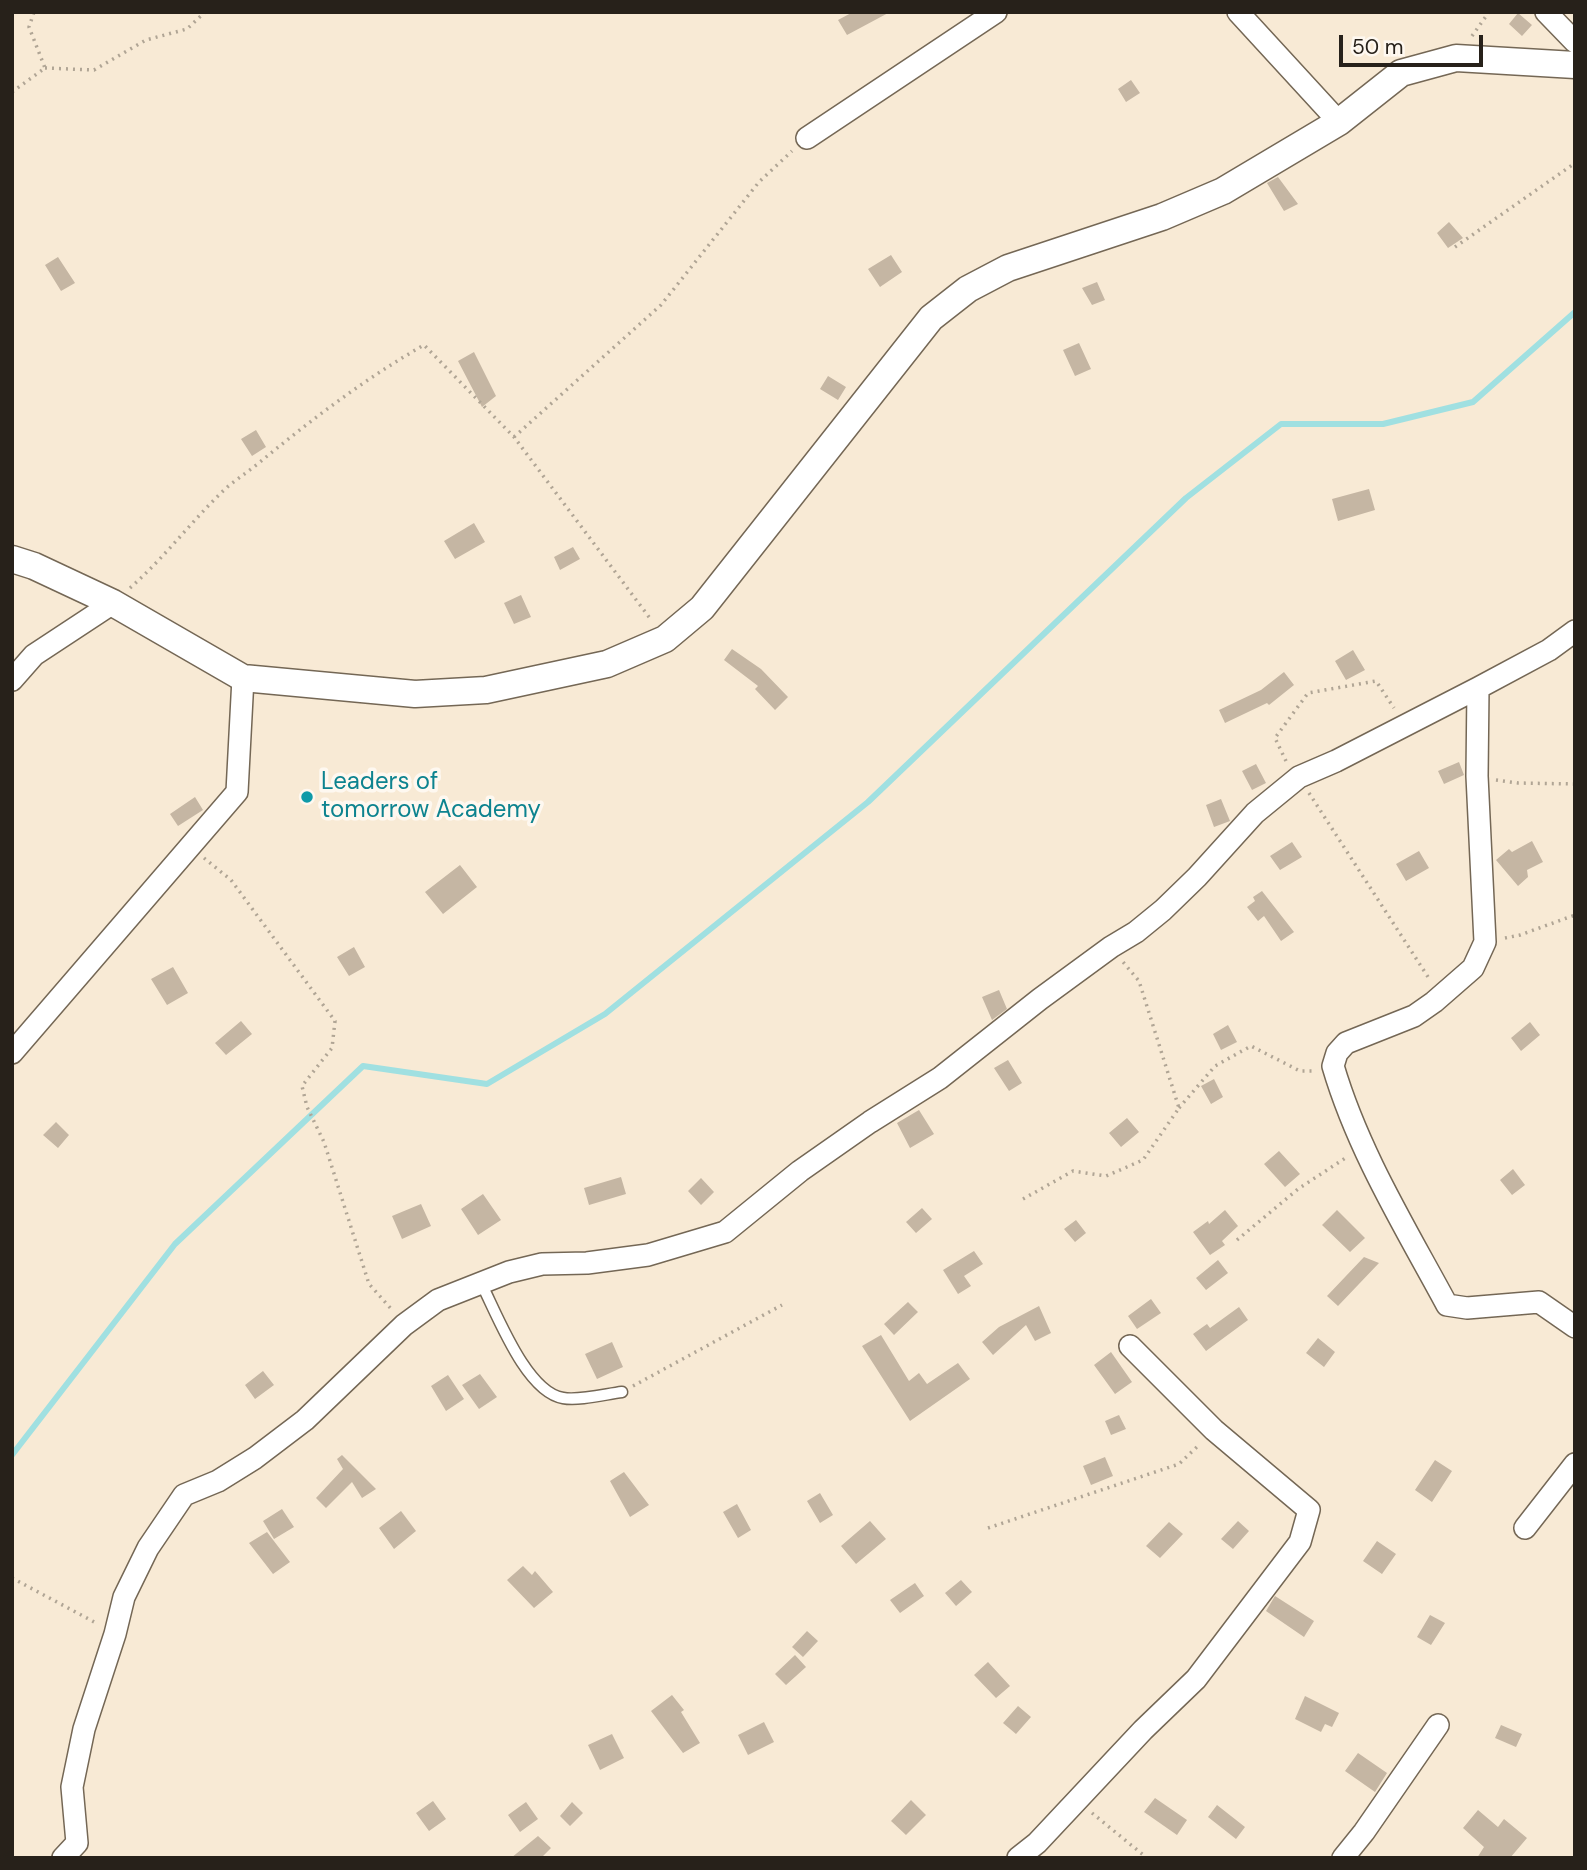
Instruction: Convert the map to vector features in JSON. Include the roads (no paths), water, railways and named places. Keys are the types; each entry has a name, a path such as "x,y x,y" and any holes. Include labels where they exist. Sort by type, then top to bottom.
{"street":[{"path":"807,138 996,12"},
{"path":"1238,12 1339,122"},
{"path":"1546,12 1575,42"},
{"path":"12,559 34,566 113,603 243,678 415,694 486,690 607,664 665,639 702,608 931,318 968,289 1008,268 1162,217 1223,191 1339,122 1401,74 1456,58 1575,65"},
{"path":"12,680 34,655 113,603"},
{"path":"63,1858 77,1843 72,1787 84,1729 124,1597 148,1548 184,1495 218,1481 255,1458 295,1427 404,1325 438,1300 509,1272 542,1264 587,1263 648,1255 725,1232 800,1171 940,1078 1040,999 1136,932 1197,877 1255,813 1299,777 1336,761 1478,688 1549,650 1575,631"},
{"path":"12,1053 237,792 243,678"},
{"path":"1478,688 1476,776 1486,943 1472,968 1434,1003 1414,1016 1346,1043 1333,1060 1334,1072 1363,1147 1394,1210 1447,1305 1467,1308 1539,1302 1575,1327"},
{"path":"1018,1858 1037,1843 1143,1730 1196,1679 1300,1542 1309,1510 1214,1430 1130,1346"},
{"path":"1525,1528 1575,1464"},
{"path":"1343,1858 1438,1725"}],"lane":[{"path":"481,1283 524,1367 549,1394 565,1399 622,1392"}],"waterway":[{"path":"12,1455 175,1244 363,1066 487,1084 605,1014 868,802 1186,498 1281,424 1383,424 1473,402 1575,312"}],"place":[{"name":"Leaders of tomorrow Academy","path":"307,797"}]}
